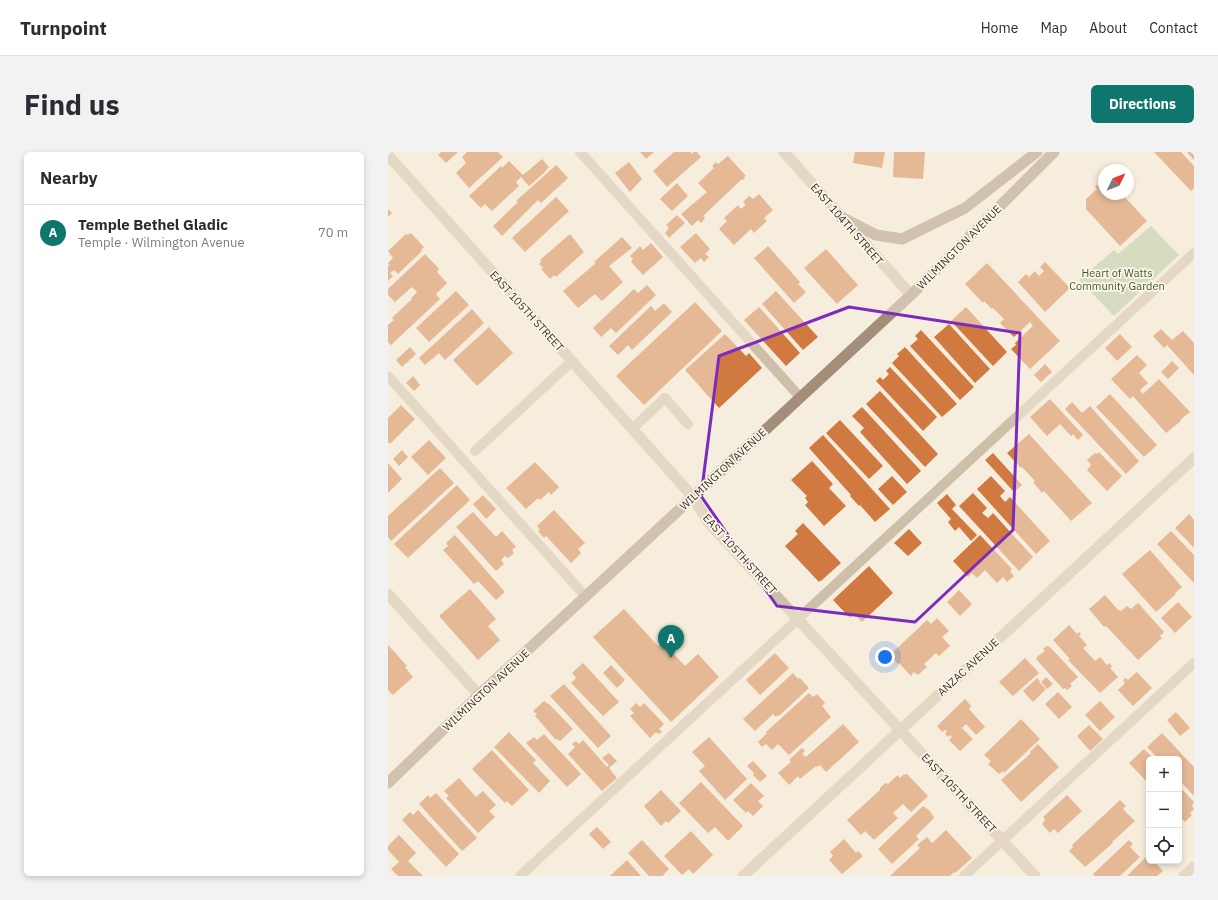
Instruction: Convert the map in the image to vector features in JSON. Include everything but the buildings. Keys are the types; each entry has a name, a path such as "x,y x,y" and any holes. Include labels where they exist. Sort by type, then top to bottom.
{"main road":[{"path":"841,217 876,235 902,238 965,208 1037,152"},
{"name":"WILMINGTON AVENUE","path":"388,782 911,295 1054,152"}],"street":[{"name":"EAST 104TH STREET","path":"784,152 911,295"},
{"name":"EAST 105TH STREET","path":"388,156 693,497 708,522 1035,876"},
{"name":"ANZAC AVENUE","path":"743,876 1194,458"},
{"path":"388,594 480,695"},
{"path":"1184,876 1194,867"}],"lane":[{"path":"580,152 800,398"},
{"path":"520,876 1194,253"},
{"path":"475,451 572,361"},
{"path":"388,376 586,597"},
{"path":"632,428 664,398 688,424"},
{"path":"964,876 1194,663"}],"highlighted area":[{"path":"849,307 1020,333 1013,530 915,622 777,606 701,496 719,356"}],"green space":[{"name":"Heart of Watts Community Garden","path":"1151,226 1179,255 1114,316 1079,280 1114,250 1118,254"}],"place":[{"name":"Temple Bethel Gladic","path":"671,658"}]}
